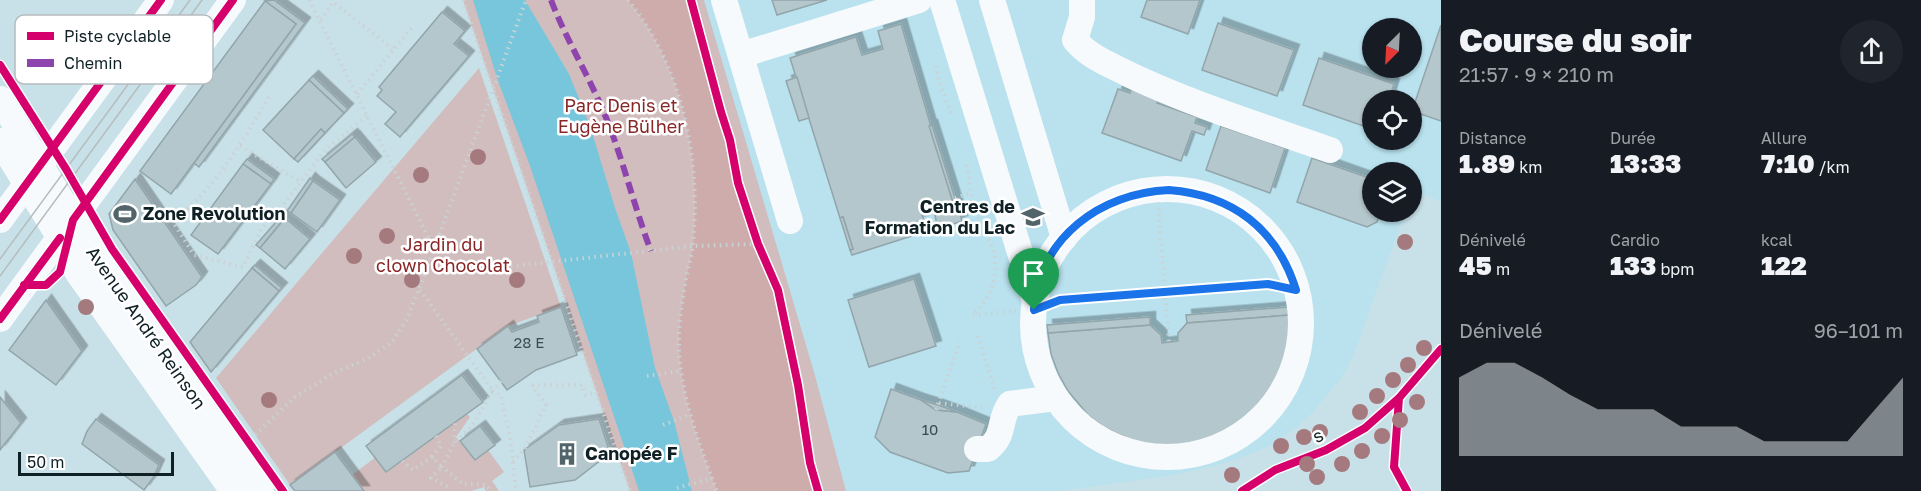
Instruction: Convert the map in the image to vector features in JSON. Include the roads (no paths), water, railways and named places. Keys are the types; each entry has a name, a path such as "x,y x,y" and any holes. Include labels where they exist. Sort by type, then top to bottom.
{"street":[{"path":"150,15 161,0"},
{"path":"213,27 233,0"},
{"path":"724,0 790,221"},
{"path":"741,55 919,0"},
{"path":"942,0 1034,305"},
{"path":"992,0 1064,237"},
{"path":"1082,0 1082,17 1075,40 1083,50 1096,58 1170,94 1330,150"},
{"path":"0,220 100,84"},
{"path":"0,319 172,84"},
{"name":"Avenue André Reinson","path":"0,99 34,175 66,229 101,265 261,491"},
{"name":"Avenue André Reinson","path":"0,141 34,175"},
{"path":"1157,190 1189,191 1210,197 1232,206 1254,222 1268,235 1291,272 1300,311 1300,336 1294,365 1282,392 1266,413 1249,429 1213,449 1170,457 1145,455 1118,448 1082,427 1056,398 1045,378 1037,358 1033,331 1034,305 1047,264 1064,237 1091,213 1106,204 1126,196 1157,190"},
{"name":"Avenue André Reinson","path":"66,229 78,273 233,491"},
{"path":"977,449 988,449 997,442 1006,409 1010,404 1056,398"}],"water":[{"path":"473,0 525,0 569,74 590,126 631,253 655,368 674,421 692,491 639,491 530,166 497,78"}],"tram line":[{"path":"179,15 190,0"},
{"path":"191,15 202,0"},
{"path":"0,259 128,84"},
{"path":"0,276 141,84"}],"place":[{"name":"Zone Revolution","path":"125,214"},
{"name":"Centres de Formation du Lac","path":"1033,217"},
{"name":"Canopée F","path":"567,454"}],"park label":[{"name":"Parc Denis et Eugène Bülher","path":"621,116"},
{"name":"Jardin du clown Chocolat","path":"443,255"}]}
